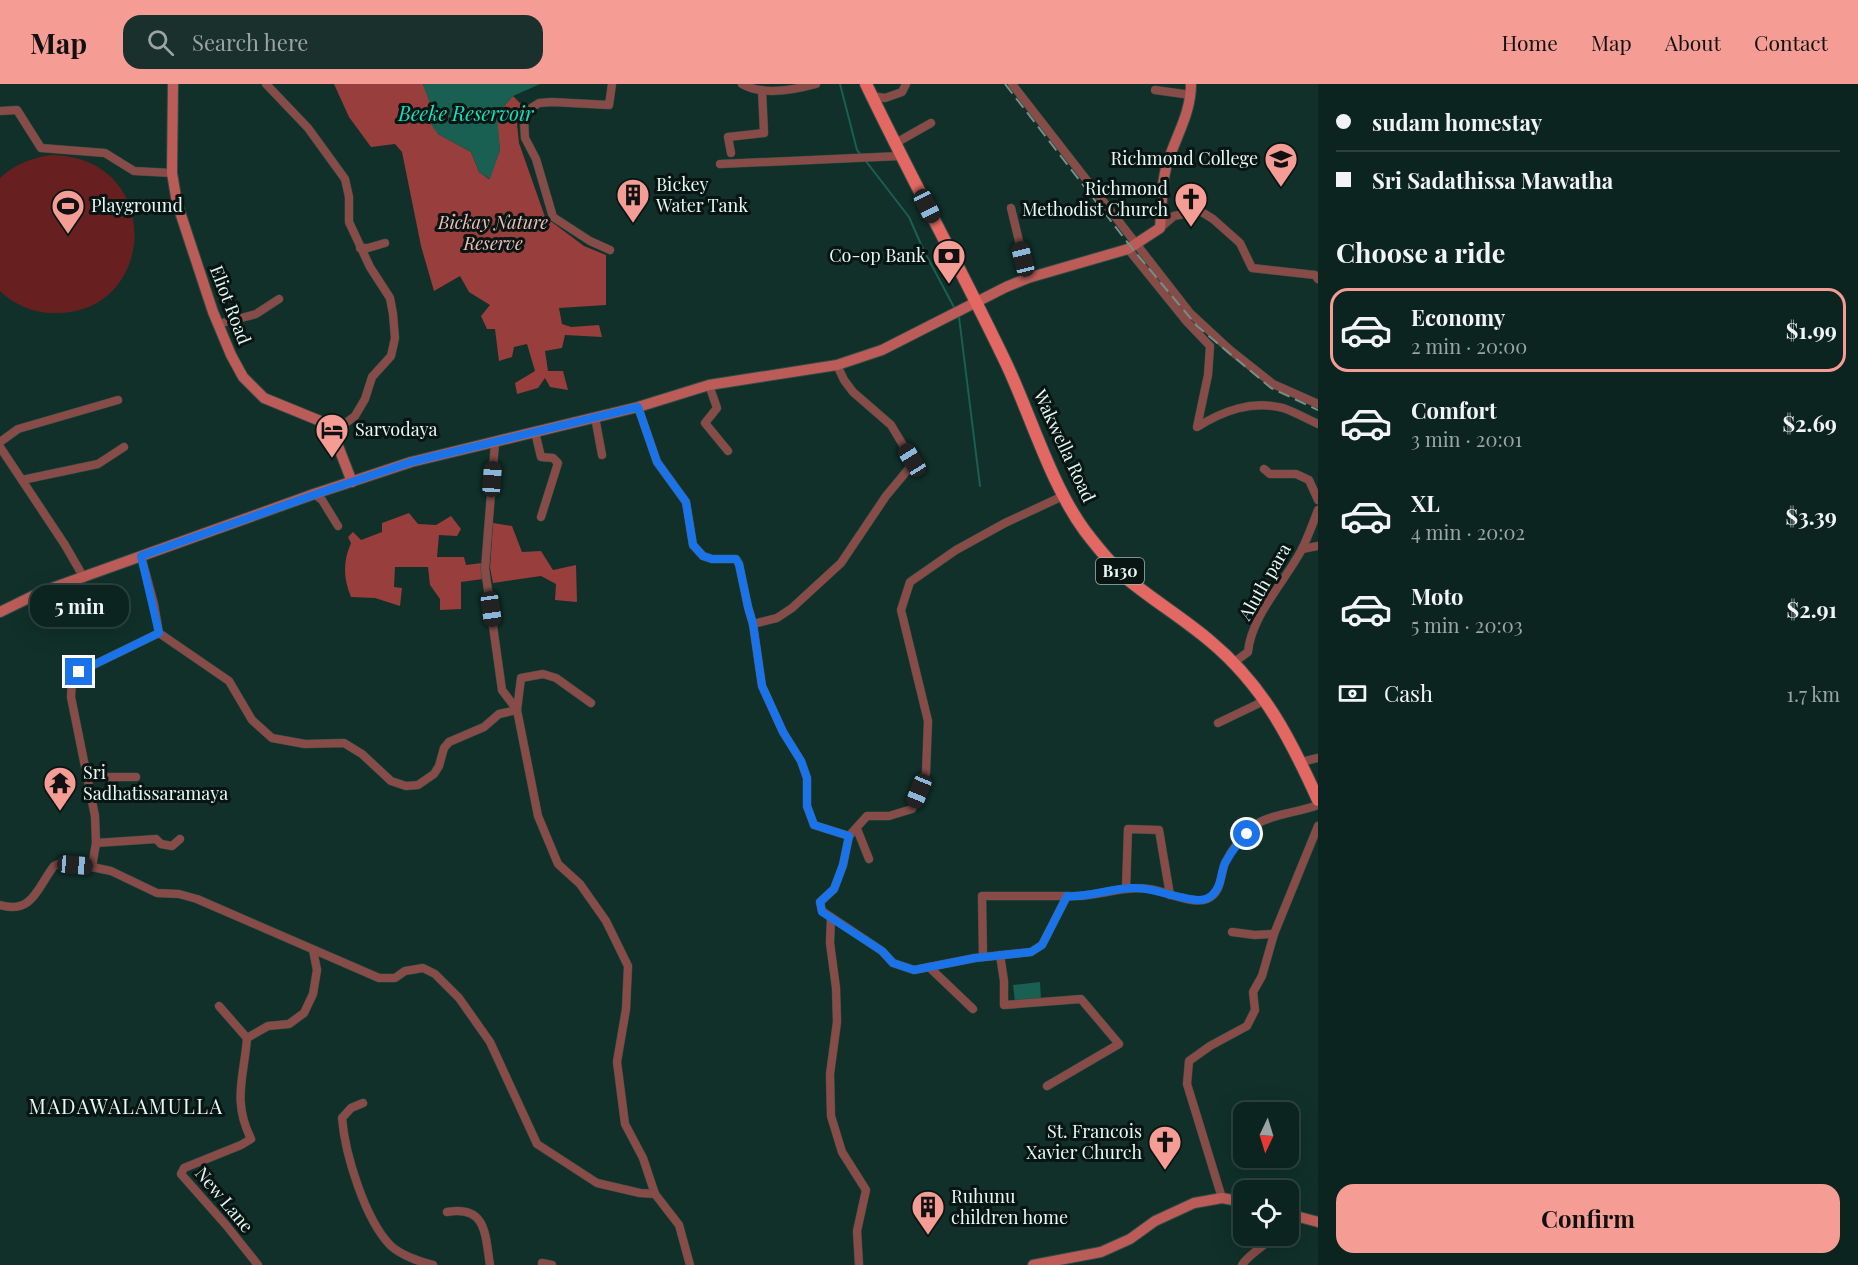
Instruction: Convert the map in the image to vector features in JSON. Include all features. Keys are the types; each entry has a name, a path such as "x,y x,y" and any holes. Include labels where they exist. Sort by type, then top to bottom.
{"main road":[{"name":"Eliot Road","path":"173,84 172,173 184,229 231,355 243,377 264,398 324,422 330,425 334,432"},
{"name":"Wakwella Road","path":"866,84 1016,384 1063,496 1084,530 1129,580 1209,640 1266,700 1301,762 1318,800"},
{"path":"0,612 25,599 141,556 411,462 638,407 709,385 837,365 882,350 975,302 1028,278 1132,247 1160,228 1166,170 1185,121 1191,90"},
{"path":"334,432 352,482"},
{"path":"1033,1265 1101,1252 1130,1239 1155,1221 1194,1203 1222,1198 1233,1200"},
{"path":"1299,1219 1318,1222"}],"street":[{"path":"266,84 308,128 345,179 349,197 349,222 370,267 390,298 395,338 391,356 372,377 365,399 355,416 334,432"},
{"path":"610,250 590,241 553,217 536,159 525,138 524,120 528,110 539,103 609,105 612,84"},
{"path":"742,84 753,90 799,88 816,84"},
{"path":"872,96 885,98 894,95 902,92 906,84"},
{"path":"1012,84 1187,322 1210,346 1208,375 1197,427 1220,413 1243,406 1282,408 1318,424"},
{"path":"731,153 728,137 764,133 762,90"},
{"path":"1155,90 1191,90"},
{"path":"0,111 17,110 41,148 105,153 134,171 172,173"},
{"path":"894,144 931,123"},
{"path":"720,164 900,156"},
{"path":"1011,208 1028,278"},
{"path":"1160,228 1174,216 1200,211 1213,219 1240,243 1252,268 1315,275 1318,279"},
{"path":"360,248 385,243"},
{"path":"1132,247 1190,313 1230,350 1273,384 1318,404"},
{"path":"218,324 256,314 279,299"},
{"path":"753,624 777,618 792,608 841,563 886,496 911,466 912,460 891,426 853,392 837,365"},
{"path":"709,385 717,408 705,423 728,451"},
{"path":"84,578 0,445 18,429 118,400"},
{"path":"638,407 657,462 686,502 693,545 703,556 712,559 736,559 739,564 753,624 762,686 783,732 801,761 807,778 809,816 814,825 849,836"},
{"path":"595,417 602,455"},
{"path":"535,432 542,457 553,458 558,463 541,517"},
{"path":"495,442 485,568 502,690 517,710"},
{"path":"22,480 98,464 124,447"},
{"path":"1264,469 1270,474 1296,474 1309,480 1318,500"},
{"path":"314,495 322,500 338,526"},
{"path":"1063,496 1005,523 956,550 910,582 902,610 928,721 926,773 912,809 889,816 867,816 849,836 843,865 834,889 820,902 822,912 882,951 893,963 914,970 983,957 1031,952 1042,945 1067,896"},
{"name":"Aluth para","path":"1233,663 1248,652 1249,642 1262,613 1302,549 1318,510"},
{"path":"1302,549 1318,546"},
{"path":"141,556 159,633 229,681 252,720 272,738 305,744 344,743 362,754 391,781 406,786 418,785 434,774 440,766 444,748 449,742 484,727 499,714 517,710"},
{"path":"92,867 96,843 95,816 71,697 72,680 79,672 159,633"},
{"path":"591,703 556,678 543,674 521,678 517,710 538,816 558,864 580,884 606,921 628,966 626,1009 617,1062 625,1124 643,1158 656,1194 679,1225 690,1265"},
{"path":"1218,723 1266,700"},
{"path":"1301,762 1318,758"},
{"path":"86,775 136,777"},
{"path":"983,957 982,896 1067,896 1100,894 1126,889 1152,889 1197,900 1209,899 1218,889 1224,865 1237,844 1258,824 1318,805"},
{"path":"1222,1198 1187,1084 1189,1061 1210,1046 1247,1026 1255,1010 1253,992 1262,976 1274,934 1318,826"},
{"path":"857,829 870,859"},
{"path":"1126,889 1128,829 1159,830 1170,895"},
{"path":"96,843 156,839 161,844 172,846 180,839"},
{"path":"0,905 17,907 33,898 54,866 58,864 92,867 111,870 157,893 179,894 197,899 380,978 395,978 405,971 423,968 435,974 459,998 490,1042 537,1144 597,1183 640,1193 656,1194"},
{"path":"831,917 830,943 836,988 837,1022 830,1074 831,1116 842,1152 866,1190 857,1231 859,1265"},
{"path":"1232,932 1255,935 1274,934"},
{"path":"219,1006 247,1038 268,1026 289,1024 304,1013 313,994 317,970 313,950"},
{"path":"1000,956 1004,981 1004,1005 1081,999 1119,1044 1047,1086"},
{"path":"929,967 973,1009"},
{"name":"New Lane","path":"247,1038 239,1096 243,1122 251,1139 184,1167 181,1174 258,1265"},
{"path":"363,1103 351,1108 342,1118 343,1136 368,1214 392,1246 422,1262 433,1265"},
{"path":"447,1212 459,1210 474,1213 482,1221 490,1265"},
{"path":"1242,1265 1246,1258 1264,1246"},
{"path":"542,1265 552,1265"}],"shaded area":[{"name":"Playground","path":"51,155 88,162 115,181 130,206 134,236 129,265 113,290 88,307 53,313 39,312 25,307 0,291 0,178 24,162"}],"green space":[{"name":"Bickay Nature Reserve","path":"334,84 423,84 434,112 438,134 471,152 479,172 489,179 500,150 496,115 513,96 522,105 517,124 519,143 545,217 584,246 606,255 606,305 559,308 562,324 571,327 599,325 602,337 565,335 562,348 545,351 548,371 563,371 568,390 550,387 545,378 538,388 517,394 515,383 535,371 527,344 514,347 512,357 499,361 495,329 487,329 481,316 490,305 469,292 460,276 434,291 421,246 402,152 395,144 371,147 349,117"},
{"path":"409,513 418,524 436,525 451,516 461,529 457,536 439,535 437,557 464,557 466,565 482,563 483,579 461,582 461,609 440,610 440,599 430,585 428,567 395,567 394,587 402,588 400,606 375,598 351,597 346,583 345,570 346,556 351,543 348,537 353,532 361,540 382,532 382,523"},
{"path":"493,523 512,526 522,552 541,551 553,570 576,565 577,602 555,600 556,584 541,576 493,583 490,568"}],"water":[{"name":"Beeke Reservoir","path":"423,84 540,84 513,96 497,114 500,150 490,179 479,172 471,152 438,134 432,126 430,118 433,112"},
{"path":"1040,982 1041,1000 1015,1002 1013,985"}],"waterway":[{"path":"840,84 857,150 862,156"},
{"path":"865,160 909,217 955,309"},
{"path":"959,317 980,486"}],"railway":[{"path":"1005,84 1131,247 1197,326 1271,388 1318,410"}],"place":[{"name":"Richmond College","path":"1281,188"},
{"name":"Bickey Water Tank","path":"633,224"},
{"name":"Richmond Methodist Church","path":"1191,228"},
{"name":"Playground","path":"68,235"},
{"name":"Co-op Bank","path":"949,285"},
{"name":"Sarvodaya","path":"332,459"},
{"name":"Sri Sadhatissaramaya","path":"60,812"},
{"name":"St. Francois Xavier Church","path":"1165,1171"},
{"name":"Ruhunu children home","path":"928,1236"}],"district":[{"name":"MADAWALAMULLA","path":"126,1107"}],"route":[{"path":"79,672 159,633 141,556 411,462 638,407 657,462 686,502 693,545 703,556 712,559 736,559 739,564 753,624 762,686 783,732 801,761 807,778 809,816 814,825 849,836 843,865 834,889 820,902 822,912 882,951 893,963 914,970 975,958 1031,952 1042,945 1067,896 1100,894 1133,888 1152,889 1197,900 1209,899 1218,889 1224,865 1237,844 1247,834"}]}
